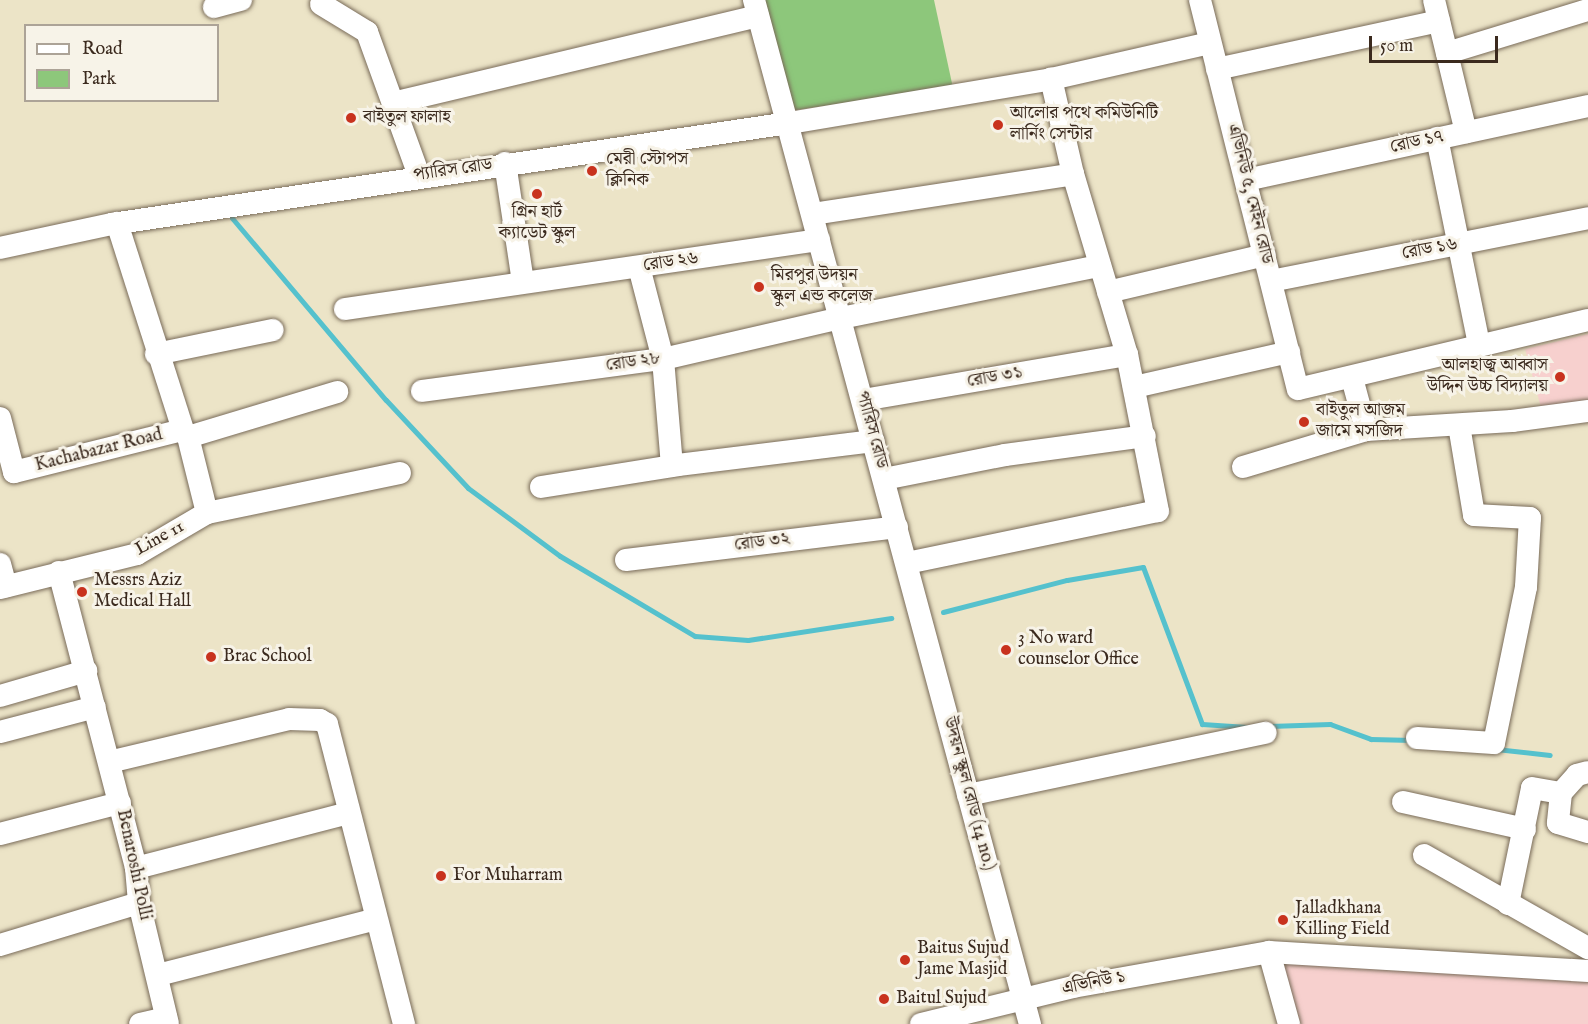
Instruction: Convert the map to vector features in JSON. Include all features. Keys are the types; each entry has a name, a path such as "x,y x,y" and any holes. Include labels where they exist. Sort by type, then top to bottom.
{"street":[{"path":"214,7 242,0"},
{"name":"এভিনিউ ৫, মেইন রোড","path":"1200,0 1298,389 1352,378"},
{"path":"326,2 367,32 419,176"},
{"path":"393,103 756,8"},
{"name":"প্যারিস রোড","path":"756,8 907,563"},
{"path":"1217,69 1437,10 1466,132"},
{"path":"1447,53 1588,10"},
{"name":"প্যারিস রোড","path":"0,248 117,223 505,163 789,123 1051,79 1209,43"},
{"path":"907,563 1158,512 1145,436 1127,355 1073,174 1051,79"},
{"name":"রোড ১৭","path":"1246,180 1588,106"},
{"path":"1437,138 1479,344"},
{"path":"505,163 523,282"},
{"path":"813,214 1073,174"},
{"name":"রোড ১৬","path":"1271,281 1588,218"},
{"path":"117,223 156,354 186,433"},
{"name":"রোড ২৬","path":"345,309 819,240"},
{"path":"1108,292 1265,255"},
{"name":"রোড ২৮","path":"422,391 663,359 841,318 1100,266"},
{"path":"639,267 663,359 672,466"},
{"path":"1366,430 1352,378 1479,344 1588,320"},
{"path":"156,354 273,330"},
{"path":"1134,387 1289,352"},
{"name":"রোড ৩১","path":"863,400 1127,355"},
{"name":"Kachabazar Road","path":"0,418 7,474 186,433 337,392"},
{"path":"1243,467 1366,430 1459,425 1588,411"},
{"path":"1417,738 1494,743 1526,587 1530,518 1474,515 1459,425"},
{"name":"Line 11","path":"3,587 137,554 207,513 186,433"},
{"path":"884,479 1005,455 1145,436"},
{"path":"541,487 672,466 874,441"},
{"path":"207,513 400,473"},
{"name":"রোড ৩২","path":"626,560 897,526"},
{"name":"উদয়ন স্কুল রোড (14 no.)","path":"907,563 1030,1024"},
{"path":"0,564 3,587"},
{"name":"Benaroshi Polli","path":"59,572 136,868 140,903 167,1021"},
{"path":"0,696 86,671"},
{"path":"0,732 95,707"},
{"path":"109,762 289,719 320,720 327,724 404,1024"},
{"path":"968,795 1266,733"},
{"path":"1588,772 1577,775 1561,793 1558,823 1588,832"},
{"path":"1508,904 1532,788 1561,793"},
{"path":"1403,802 1525,829"},
{"path":"0,834 120,803"},
{"path":"136,868 349,813"},
{"path":"1424,855 1588,948"},
{"path":"0,945 140,903"},
{"path":"158,975 376,919"},
{"path":"1269,952 1289,1024"},
{"name":"এভিনিউ ১","path":"921,1024 1022,998 1269,952 1588,970"},
{"path":"140,1024 167,1021"}],"shaded area":[{"name":"আলহাজ্ব আব্বাস উদ্দিন উচ্চ বিদ্যালয়","path":"1588,334 1588,405 1542,411 1525,349"},
{"path":"1272,957 1588,976 1588,1024 1292,1024"}],"green space":[{"path":"760,0 934,0 953,88 788,111"}],"waterway":[{"path":"232,218 386,400 468,488 560,556 695,636 748,640 891,618"},
{"path":"943,612 1067,580 1143,567 1202,724 1247,727"},
{"path":"1269,726 1330,724 1371,739 1412,740"},
{"path":"1496,749 1550,755"}],"place":[{"name":"বাইতুল ফালাহ","path":"351,118"},
{"name":"আলোর পথে কমিউনিটি লার্নিং সেন্টার","path":"998,125"},
{"name":"মেরী স্টোপস ক্লিনিক","path":"592,171"},
{"name":"গ্রিন হার্ট ক্যাডেট স্কুল","path":"537,194"},
{"name":"মিরপুর উদয়ন স্কুল এন্ড কলেজ","path":"759,287"},
{"name":"আলহাজ্ব আব্বাস উদ্দিন উচ্চ বিদ্যালয়","path":"1560,377"},
{"name":"বাইতুল আজম জামে মসজিদ","path":"1304,422"},
{"name":"Messrs Aziz Medical Hall","path":"82,592"},
{"name":"3 No ward counselor Office","path":"1006,650"},
{"name":"Brac School","path":"211,657"},
{"name":"For Muharram","path":"441,876"},
{"name":"Jalladkhana Killing Field","path":"1283,920"},
{"name":"Baitus Sujud Jame Masjid","path":"905,960"},
{"name":"Baitul Sujud","path":"884,999"}]}
